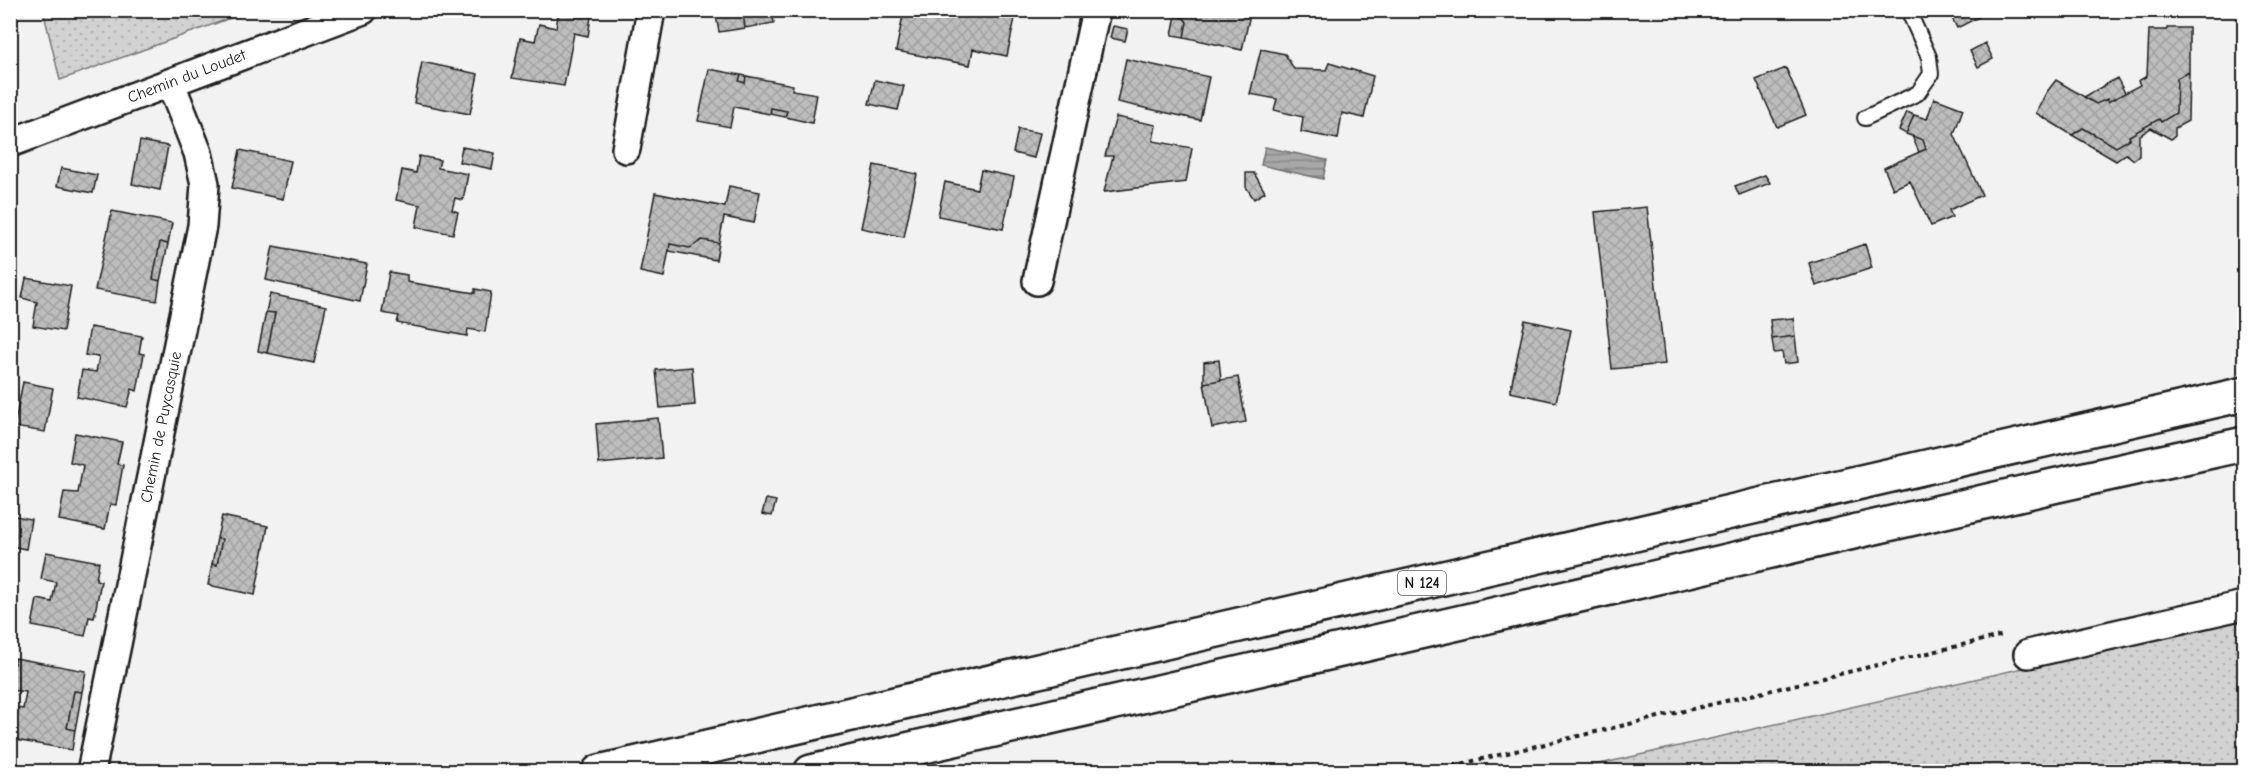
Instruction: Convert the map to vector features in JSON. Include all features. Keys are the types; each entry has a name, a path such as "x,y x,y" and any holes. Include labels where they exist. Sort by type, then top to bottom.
{"highway":[{"name":"N 124","path":"599,771 2244,394"},
{"path":"811,771 2041,488 2244,444"}],"street":[{"name":"Chemin du Loudet","path":"10,143 363,10"},
{"path":"626,149 651,10"},
{"path":"1037,281 1096,10"},
{"name":"Chemin de Puycasquie","path":"91,771 202,226 205,184 198,153 171,84"},
{"path":"2028,654 2244,605"}],"lane":[{"path":"1865,118 1918,93 1931,74 1929,57 1908,10"}],"path":[{"path":"1427,771 2008,634"}],"shaded area":[{"path":"43,10 250,10 250,11 60,80"},
{"path":"1265,147 1327,160 1323,179 1261,165"},
{"path":"2244,618 2244,771 1569,771"}],"building":[{"path":"559,10 592,10 588,36 574,33 564,86 512,78 520,38 535,41 539,24 556,28"},
{"path":"715,10 761,10 743,13 745,28 719,32"},
{"path":"772,10 774,23 745,28 743,13"},
{"path":"904,10 938,10 940,11 939,18 947,19 948,12 979,18 981,12 1015,18 1007,56 973,49 970,65 896,51"},
{"path":"1177,10 1251,10 1242,50 1184,37 1187,22 1176,15"},
{"path":"1958,10 1981,10 1983,15 1957,28 1950,14"},
{"path":"940,11 948,12 947,19 939,18"},
{"path":"1176,15 1187,22 1184,37 1172,35"},
{"path":"1113,26 1128,29 1125,41 1110,38"},
{"path":"2167,28 2189,28 2189,72 2177,78 2176,113 2161,122 2159,119 2129,136 2130,139 2116,147 2083,128 2072,135 2036,113 2046,93 2056,80 2096,104 2107,99 2108,102 2140,85 2138,81 2147,76 2149,30 2167,30"},
{"path":"1985,43 1993,59 1978,67 1970,51"},
{"path":"1261,49 1285,54 1294,69 1326,70 1329,63 1373,76 1364,118 1342,113 1338,139 1301,132 1303,117 1274,110 1277,99 1250,94"},
{"path":"1126,59 1209,77 1200,120 1117,102"},
{"path":"422,62 478,74 470,114 414,103"},
{"path":"1786,68 1806,115 1777,127 1756,80"},
{"path":"709,69 741,75 739,81 745,83 746,76 793,85 792,90 817,94 812,123 785,117 787,111 771,108 770,114 734,107 730,127 698,121"},
{"path":"2189,72 2188,121 2175,128 2175,136 2171,139 2151,128 2139,136 2139,156 2134,160 2126,154 2116,161 2072,135 2083,128 2116,147 2130,139 2129,136 2159,119 2161,122 2176,113 2177,78"},
{"path":"741,75 746,76 745,83 739,81"},
{"path":"2117,78 2125,93 2108,102 2107,99 2096,104 2084,97"},
{"path":"875,80 904,86 898,110 869,104"},
{"path":"1934,98 1963,109 1954,134 1982,195 1949,210 1952,217 1931,226 1910,181 1893,189 1884,168 1926,149 1923,140 1906,134 1914,115 1927,119"},
{"path":"771,108 787,111 785,117 770,114"},
{"path":"1907,112 1914,115 1906,134 1899,130"},
{"path":"1116,117 1156,125 1153,141 1192,148 1186,182 1104,192 1113,156 1105,156"},
{"path":"1018,129 1040,133 1034,158 1013,153"},
{"path":"1912,136 1923,140 1926,149 1919,152"},
{"path":"140,141 168,146 160,190 132,184"},
{"path":"462,147 495,153 492,169 459,162"},
{"path":"240,150 291,161 283,199 232,188"},
{"path":"419,156 440,160 438,168 468,174 463,200 455,198 452,210 458,212 453,234 416,227 420,205 396,200 402,170 416,173"},
{"path":"874,165 917,174 904,237 861,228"},
{"path":"61,168 97,175 93,193 57,186"},
{"path":"981,170 1014,177 1003,229 938,216 945,182 977,189"},
{"path":"1246,173 1254,173 1265,192 1254,199 1246,187"},
{"path":"1765,175 1770,183 1739,195 1735,186"},
{"path":"729,186 760,192 754,223 724,217 719,243 702,240 690,248 670,244 664,277 640,272 655,193 725,207"},
{"path":"1647,207 1665,364 1612,369 1595,212"},
{"path":"112,211 172,223 168,244 160,242 153,279 160,281 157,301 95,290"},
{"path":"702,240 719,243 716,260 669,251 670,244 690,248"},
{"path":"160,242 168,244 160,281 153,279"},
{"path":"1865,244 1872,268 1816,286 1809,263"},
{"path":"273,246 367,264 360,301 266,280"},
{"path":"389,272 407,275 407,282 475,293 475,289 491,292 485,332 468,329 467,336 397,323 399,316 382,313"},
{"path":"26,278 71,286 63,331 33,326 37,302 22,298"},
{"path":"270,294 326,306 314,363 267,353 275,313 266,312"},
{"path":"266,312 275,313 267,353 258,351"},
{"path":"1793,318 1795,336 1772,339 1770,320"},
{"path":"1525,320 1571,330 1556,402 1510,392"},
{"path":"90,327 142,336 139,353 144,354 137,391 132,389 127,407 77,397 82,370 96,372 99,357 85,355"},
{"path":"1795,336 1798,362 1784,364 1782,352 1774,353 1772,339"},
{"path":"1219,360 1221,380 1204,383 1204,362"},
{"path":"692,367 695,405 660,408 656,370"},
{"path":"1238,377 1246,422 1212,428 1204,383"},
{"path":"23,382 53,388 45,432 14,427"},
{"path":"658,418 662,458 599,464 596,424"},
{"path":"75,433 122,442 117,464 123,465 116,505 110,504 105,529 59,520 64,492 78,493 83,465 70,462"},
{"path":"766,499 776,501 772,516 762,514"},
{"path":"10,515 31,519 26,549 10,546"},
{"path":"222,516 268,526 255,595 208,585 212,564 217,565 222,539 217,538"},
{"path":"217,538 222,539 217,565 212,564"},
{"path":"46,552 99,562 96,580 101,581 94,618 89,617 85,636 32,626 37,599 52,602 56,582 41,579"},
{"path":"15,658 86,671 82,692 74,691 67,728 75,730 72,750 10,739 10,707 23,709 26,692 10,690"},
{"path":"74,691 82,692 75,730 67,728"}]}
